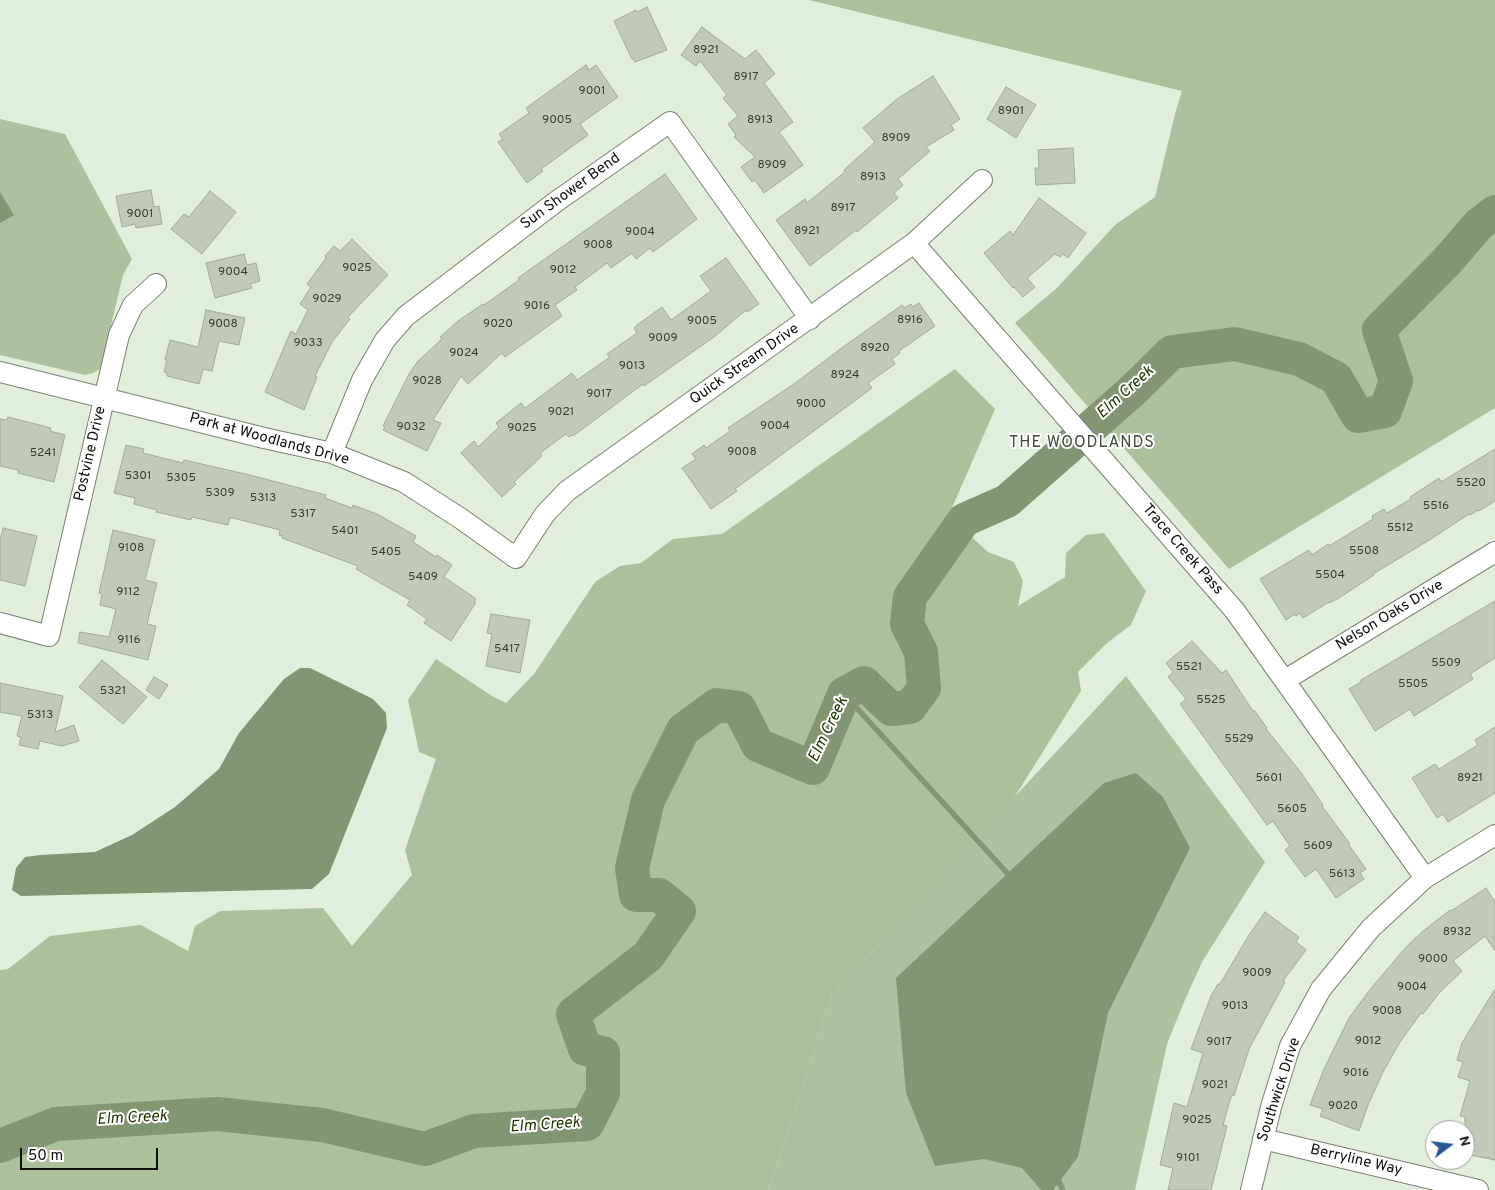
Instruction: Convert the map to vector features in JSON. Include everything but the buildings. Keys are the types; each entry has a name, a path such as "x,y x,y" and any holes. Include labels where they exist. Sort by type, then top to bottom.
{"street":[{"name":"Sun Shower Bend","path":"332,453 362,380 385,340 406,316 557,201 670,122 810,319"},
{"name":"Quick Stream Drive","path":"516,558 545,514 567,492 914,243 982,180"},
{"name":"Trace Creek Pass","path":"914,243 1234,610 1425,878"},
{"name":"Postvine Drive","path":"0,623 49,636 119,335 132,305 156,284"},
{"name":"Park at Woodlands Drive","path":"0,372 264,438 332,453 404,482 460,518 516,558"},
{"name":"Nelson Oaks Drive","path":"1285,680 1495,552"},
{"name":"Southwick Drive","path":"1251,1190 1271,1107 1290,1046 1321,989 1371,928 1425,878 1495,835"},
{"name":"Berryline Way","path":"1263,1139 1478,1190"}],"shaded area":[{"path":"809,0 1495,0 1495,408 1229,569 1015,323 1057,288 1115,225 1155,197 1182,91"},
{"path":"0,119 65,134 132,259 123,275 101,368 93,373 85,375 0,355"},
{"path":"0,192 14,215 0,223"},
{"path":"955,369 995,409 952,508 953,520 988,552 1014,562 1023,581 1018,606 1065,577 1066,553 1086,535 1104,533 1146,591 1131,625 1107,643 1078,672 1081,691 1014,798 832,995 768,1190 0,1190 0,970 8,969 50,936 141,925 188,951 195,926 220,911 323,908 352,946 412,875 405,850 436,759 419,752 408,700 436,659 492,696 506,703 534,674 595,582 620,566 641,563 673,539 722,534"},
{"path":"300,668 310,668 373,699 386,713 387,728 329,874 312,889 21,896 12,890 16,868 25,857 95,852 132,835 175,807 219,769 239,733 284,679"},
{"path":"1126,676 1265,862 1202,962 1167,1044 1135,1190 768,1190 832,995"},
{"path":"1136,773 1163,797 1190,848 1108,1013 1078,1157 1053,1190 1041,1190 1022,1168 984,1159 935,1166 906,1093 896,978 1104,783"}],"waterway":[{"name":"Elm Creek","path":"0,1146 56,1124 217,1114 322,1125 425,1149 474,1131 587,1124 603,1093 603,1053 585,1049 573,1014 648,956 679,911 659,895 636,895 632,868 648,800 683,730 717,705 739,708 758,745 813,768 844,694 864,683 891,709 910,707 924,688 921,652 907,624 910,597 964,520 1007,501 1131,392 1172,352 1235,344 1299,359 1336,378 1358,416 1385,411 1396,381 1379,330 1450,258 1479,224 1495,212"},
{"path":"844,694 1008,874 1009,881"},
{"path":"1058,1176 1063,1190"}],"district":[{"name":"THE WOODLANDS","path":"1082,444"}]}
